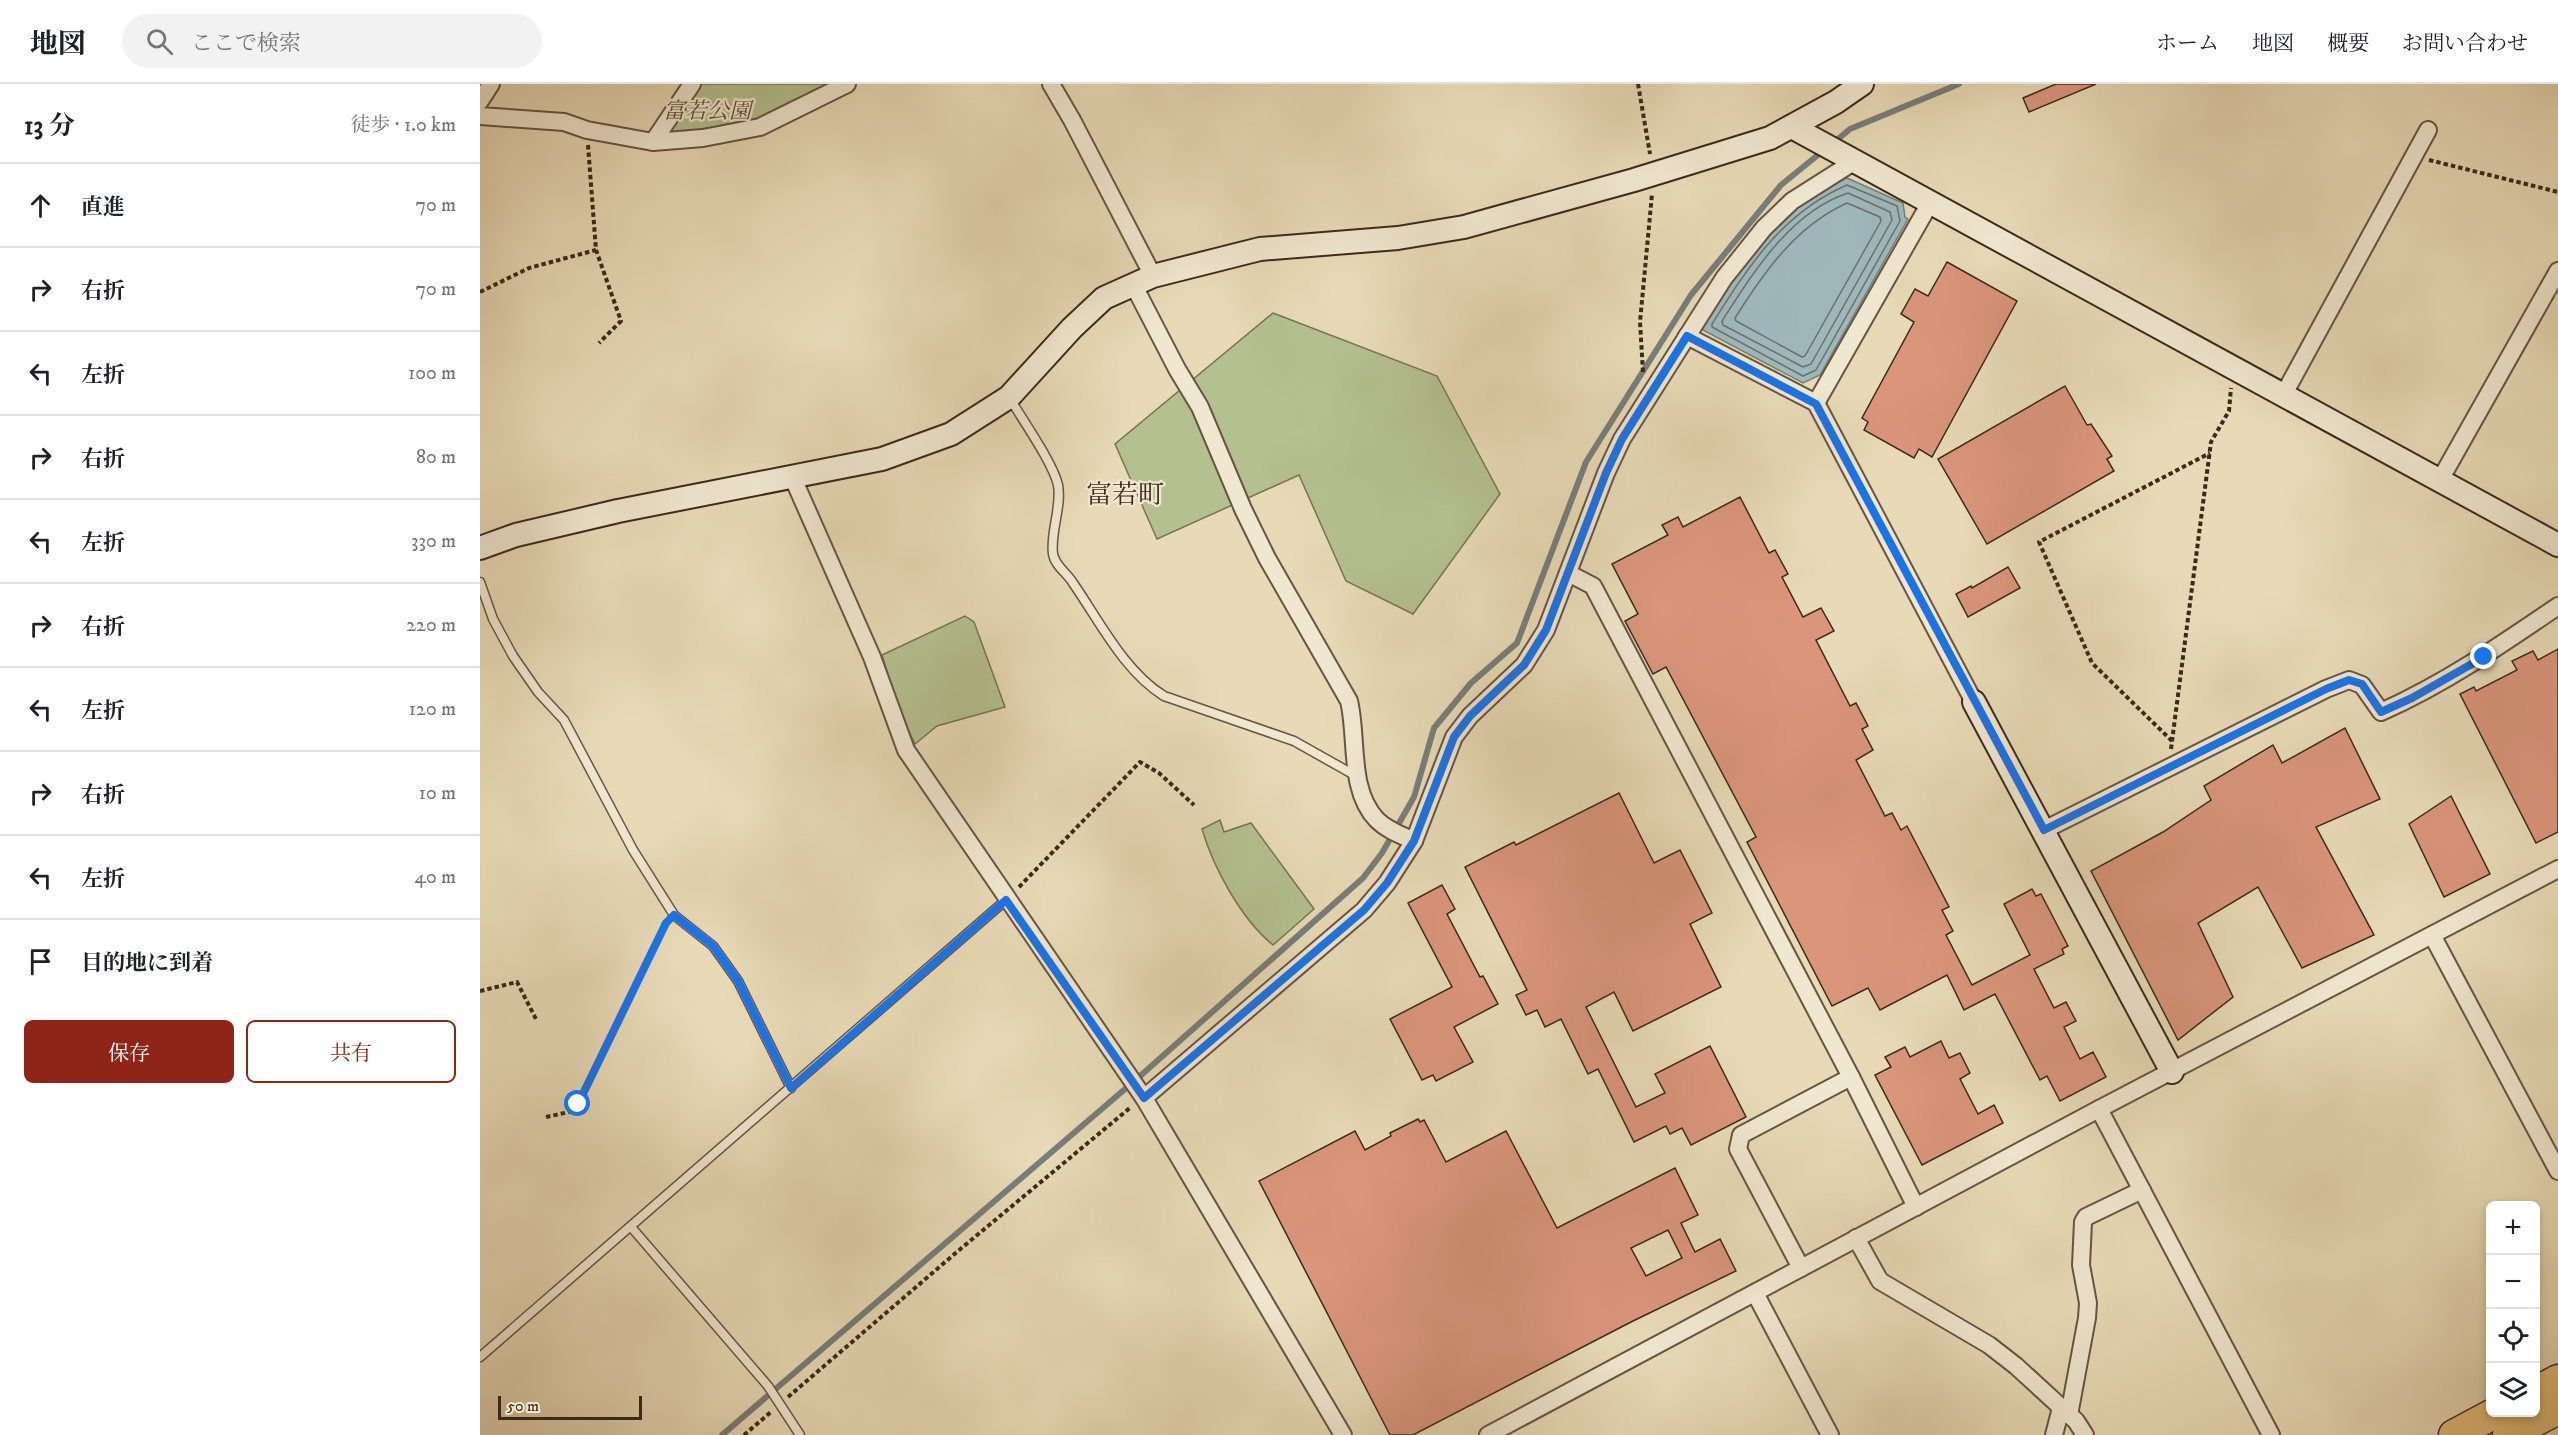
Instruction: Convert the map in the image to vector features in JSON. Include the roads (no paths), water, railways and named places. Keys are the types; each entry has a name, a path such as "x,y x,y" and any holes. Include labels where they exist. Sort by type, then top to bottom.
{"highway":[{"path":"2540,1389 2558,1380"},
{"path":"2508,1435 2558,1409"},
{"path":"2454,1435 2489,1417"}],"street":[{"path":"480,101 491,84"},
{"path":"653,142 692,84"},
{"path":"480,116 564,122 587,130 653,142 704,138 760,127 847,84"},
{"path":"1051,84 1072,120 1143,280 1177,369 1200,407 1267,558 1349,701 1354,720 1358,777 1369,810 1399,834"},
{"path":"480,548 516,535 618,511 882,459 951,434 1009,397 1072,328 1104,298 1143,280 1260,249 1398,237 1464,227 1654,174 1770,138 1862,84"},
{"path":"1792,127 2558,545"},
{"path":"2283,394 2428,130"},
{"path":"1140,1094 1364,910 1387,883 1399,834 1454,737 1470,716 1524,665 1546,630 1606,473 1622,439 1724,278 1764,228 1837,152"},
{"path":"1816,404 1930,203"},
{"path":"2440,480 2558,271"},
{"path":"1687,336 1816,404 2172,1072"},
{"path":"792,476 872,657 906,750 1006,900 1126,1072 1343,1435"},
{"path":"1568,573 1593,586 1851,1077 1916,1207"},
{"path":"2044,830 2326,689 2349,680 2362,684 2381,712 2412,698 2484,657 2558,606"},
{"path":"1488,1435 2099,1109 2558,869"},
{"path":"2432,934 2558,1171"},
{"path":"1801,1268 1738,1149 1741,1135 1851,1077"},
{"path":"2099,1109 2271,1435"},
{"path":"2054,1435 2065,1411 2087,1318 2088,1303 2081,1265 2083,1222 2086,1217 2142,1190"},
{"path":"1856,1238 1880,1281 1989,1345 2016,1366 2065,1411 2085,1435"},
{"path":"1755,1293 1830,1435"}],"lane":[{"path":"1009,397 1041,450 1058,486 1053,553 1058,565 1071,580 1117,649 1150,687 1164,696 1294,741 1358,777"},
{"path":"480,582 493,619 513,656 538,692 564,720 633,850 674,915 713,946 738,981 791,1088"},
{"path":"480,1357 632,1228 1006,900"},
{"path":"632,1228 768,1386 800,1435"}],"water":[{"path":"1847,178 1903,203 1905,217 1908,219 1820,375 1803,383 1701,329 1733,279 1769,231 1798,205"}],"waterway":[{"path":"1832,144 1850,129 1959,84"},
{"path":"722,1435 1139,1077 1363,878 1382,853 1414,797 1434,728 1471,683 1517,643 1586,462 1691,295 1781,185 1824,150"}],"district":[{"name":"富若町","path":"1125,495"}],"park label":[{"name":"富若公園","path":"707,111"}]}
